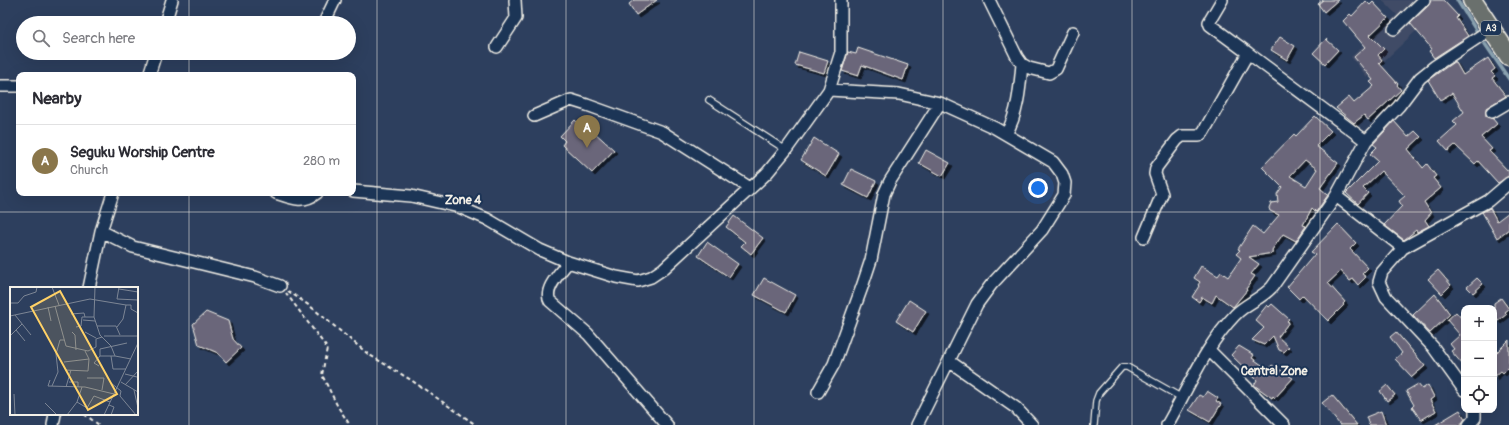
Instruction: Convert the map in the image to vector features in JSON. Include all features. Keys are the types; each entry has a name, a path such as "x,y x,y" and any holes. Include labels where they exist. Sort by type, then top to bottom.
{"main road":[{"name":"A3","path":"1472,0 1509,56"}],"street":[{"path":"167,16 172,0"},
{"path":"328,16 336,0"},
{"path":"497,47 516,18 516,0"},
{"path":"356,191 416,196 459,207 487,219 540,250 568,262 616,277 638,281 651,276 663,269 750,188 786,150 828,90 841,52 841,0"},
{"path":"989,0 1017,57 1022,64 1029,68 1049,73 1056,69 1073,32"},
{"path":"1222,0 1209,22 1210,25 1366,141"},
{"path":"1394,29 1424,0"},
{"path":"1167,425 1209,350 1236,313 1266,294 1272,287 1336,196 1366,141 1399,106 1420,78 1435,66 1491,29"},
{"path":"1144,237 1162,194 1155,174 1156,168 1177,140 1182,136 1199,136 1204,131 1248,53"},
{"path":"150,72 154,60"},
{"path":"1006,134 1010,126 1017,100 1022,64"},
{"path":"0,86 16,86"},
{"path":"828,90 899,94 940,103 1006,134 1053,162 1062,174 1065,184 1064,194 1042,230 991,285 977,304 917,425"},
{"path":"534,116 571,100 587,105 662,132 750,188"},
{"path":"1492,112 1509,102"},
{"path":"818,392 834,364 871,260 884,194 890,181 940,103"},
{"path":"1461,386 1432,346 1386,297 1379,282 1382,272 1403,248 1488,201 1509,184"},
{"path":"89,287 101,231 112,196"},
{"path":"287,196 302,200 308,200 313,196"},
{"path":"1336,196 1403,248"},
{"path":"101,231 133,247 255,277 280,286"},
{"path":"568,262 551,286 549,298 588,334 667,425"},
{"path":"1209,350 1284,425"},
{"path":"949,361 1016,408 1032,425"},
{"path":"1469,425 1475,418 1475,413"},
{"path":"53,425 55,415"}],"lane":[{"path":"709,100 786,150"},
{"path":"1094,425 1096,401 1099,393 1122,367 1127,367 1182,398"}],"path":[{"path":"280,286 327,348 322,375 338,407 350,425"},
{"path":"280,286 310,306 368,354 411,380 476,425"},
{"path":"85,415 100,425"}],"shaded area":[{"path":"1382,0 1449,0 1367,77 1351,57 1397,15"}],"building":[{"path":"634,0 657,0 636,15 629,4"},
{"path":"1323,0 1338,0 1324,12 1318,4"},
{"path":"1431,0 1443,0 1458,16 1456,18 1468,36 1434,58 1429,51 1432,49 1410,23 1429,5"},
{"path":"1366,1 1370,5 1373,2 1388,18 1370,35 1384,49 1378,55 1382,60 1379,63 1398,84 1397,85 1401,90 1368,120 1364,115 1354,123 1336,108 1349,97 1354,103 1374,86 1370,82 1373,80 1354,57 1365,47 1343,21 1350,14 1352,16"},
{"path":"1280,37 1295,46 1287,60 1271,50"},
{"path":"1326,39 1338,50 1325,64 1313,53"},
{"path":"858,48 908,65 903,80 862,65 858,76 842,71 848,52 856,54"},
{"path":"799,52 828,61 824,73 795,65"},
{"path":"1488,58 1495,69 1491,72 1495,76 1492,78 1506,96 1486,108 1486,116 1493,119 1497,124 1481,137 1492,149 1489,151 1509,172 1509,176 1498,183 1478,161 1475,164 1455,145 1448,151 1439,141 1457,125 1453,121 1464,112 1452,93 1440,100 1428,80 1455,61 1463,75"},
{"path":"1315,116 1331,131 1316,146 1338,163 1320,188 1328,195 1316,212 1312,208 1303,225 1306,226 1296,241 1283,234 1272,250 1273,253 1249,257 1259,264 1251,274 1255,276 1246,289 1247,290 1233,307 1216,295 1212,303 1202,297 1199,302 1192,297 1199,286 1198,285 1200,282 1194,278 1201,266 1218,276 1221,272 1228,277 1241,258 1236,254 1240,250 1238,249 1253,226 1263,234 1279,215 1270,211 1269,208 1271,203 1278,202 1277,194 1282,187 1262,167 1294,134 1296,136","holes":["1305,160 1317,169 1306,186 1290,176"]},
{"path":"575,120 580,125 583,122 614,150 592,173 562,145 565,141 560,136"},
{"path":"1394,121 1408,137 1415,131 1421,137 1408,149 1423,168 1427,164 1436,176 1433,178 1441,188 1424,202 1431,213 1425,220 1429,226 1417,232 1416,230 1404,240 1384,225 1402,206 1399,201 1405,196 1381,171 1363,188 1368,193 1358,204 1346,193 1378,161 1370,154 1377,147 1373,144"},
{"path":"814,138 839,154 826,176 801,160"},
{"path":"926,150 950,163 942,176 919,163"},
{"path":"851,169 876,181 868,198 843,185"},
{"path":"1490,208 1497,221 1509,212 1509,229 1497,238 1482,212"},
{"path":"734,216 763,238 751,254 741,246 745,242 726,227"},
{"path":"1338,224 1356,243 1350,249 1368,268 1362,274 1366,277 1358,285 1353,279 1350,281 1341,271 1328,283 1345,302 1343,304 1344,305 1328,321 1303,295 1299,299 1287,287 1315,254 1311,252"},
{"path":"707,242 738,264 729,277 698,256"},
{"path":"1438,270 1451,285 1442,294 1428,279"},
{"path":"764,278 795,295 786,312 754,295"},
{"path":"1477,278 1483,284 1473,293 1467,287"},
{"path":"1435,294 1450,314 1430,333 1413,315"},
{"path":"1501,298 1509,309 1505,312 1507,314 1498,321 1497,305 1494,305 1494,303"},
{"path":"909,300 926,311 913,332 896,321"},
{"path":"1272,304 1289,319 1287,321 1289,322 1278,337 1289,347 1284,352 1279,350 1273,336 1264,345 1252,340 1264,328 1255,320 1267,305 1269,307"},
{"path":"206,312 228,321 233,339 241,348 226,362 218,353 199,345 193,324"},
{"path":"1456,312 1461,318 1461,363 1451,351 1454,349 1450,344 1460,335 1447,320"},
{"path":"1396,332 1425,366 1412,377 1395,359 1402,353 1390,337"},
{"path":"1509,340 1509,367 1503,373 1501,371 1497,374 1497,352"},
{"path":"1239,346 1254,355 1252,358 1269,370 1272,365 1293,378 1275,398 1273,396 1272,398 1254,385 1257,380 1231,355"},
{"path":"1418,384 1422,389 1428,385 1434,397 1430,400 1436,411 1421,420 1412,407 1414,405 1406,391"},
{"path":"1387,385 1395,395 1387,401 1380,391"},
{"path":"1207,391 1218,398 1216,401 1221,404 1210,422 1189,410 1199,395 1203,397"},
{"path":"1332,395 1357,425 1340,425 1322,403"},
{"path":"1460,410 1465,419 1459,425 1435,425"},
{"path":"1381,411 1386,425 1369,425 1366,417"}],"waterway":[{"path":"1457,0 1476,30"},
{"path":"1483,41 1509,79"}],"place":[{"name":"Seguku Worship Centre","path":"587,148"}],"district":[{"name":"Zone 4","path":"463,200"},
{"name":"Central Zone","path":"1274,371"}]}
